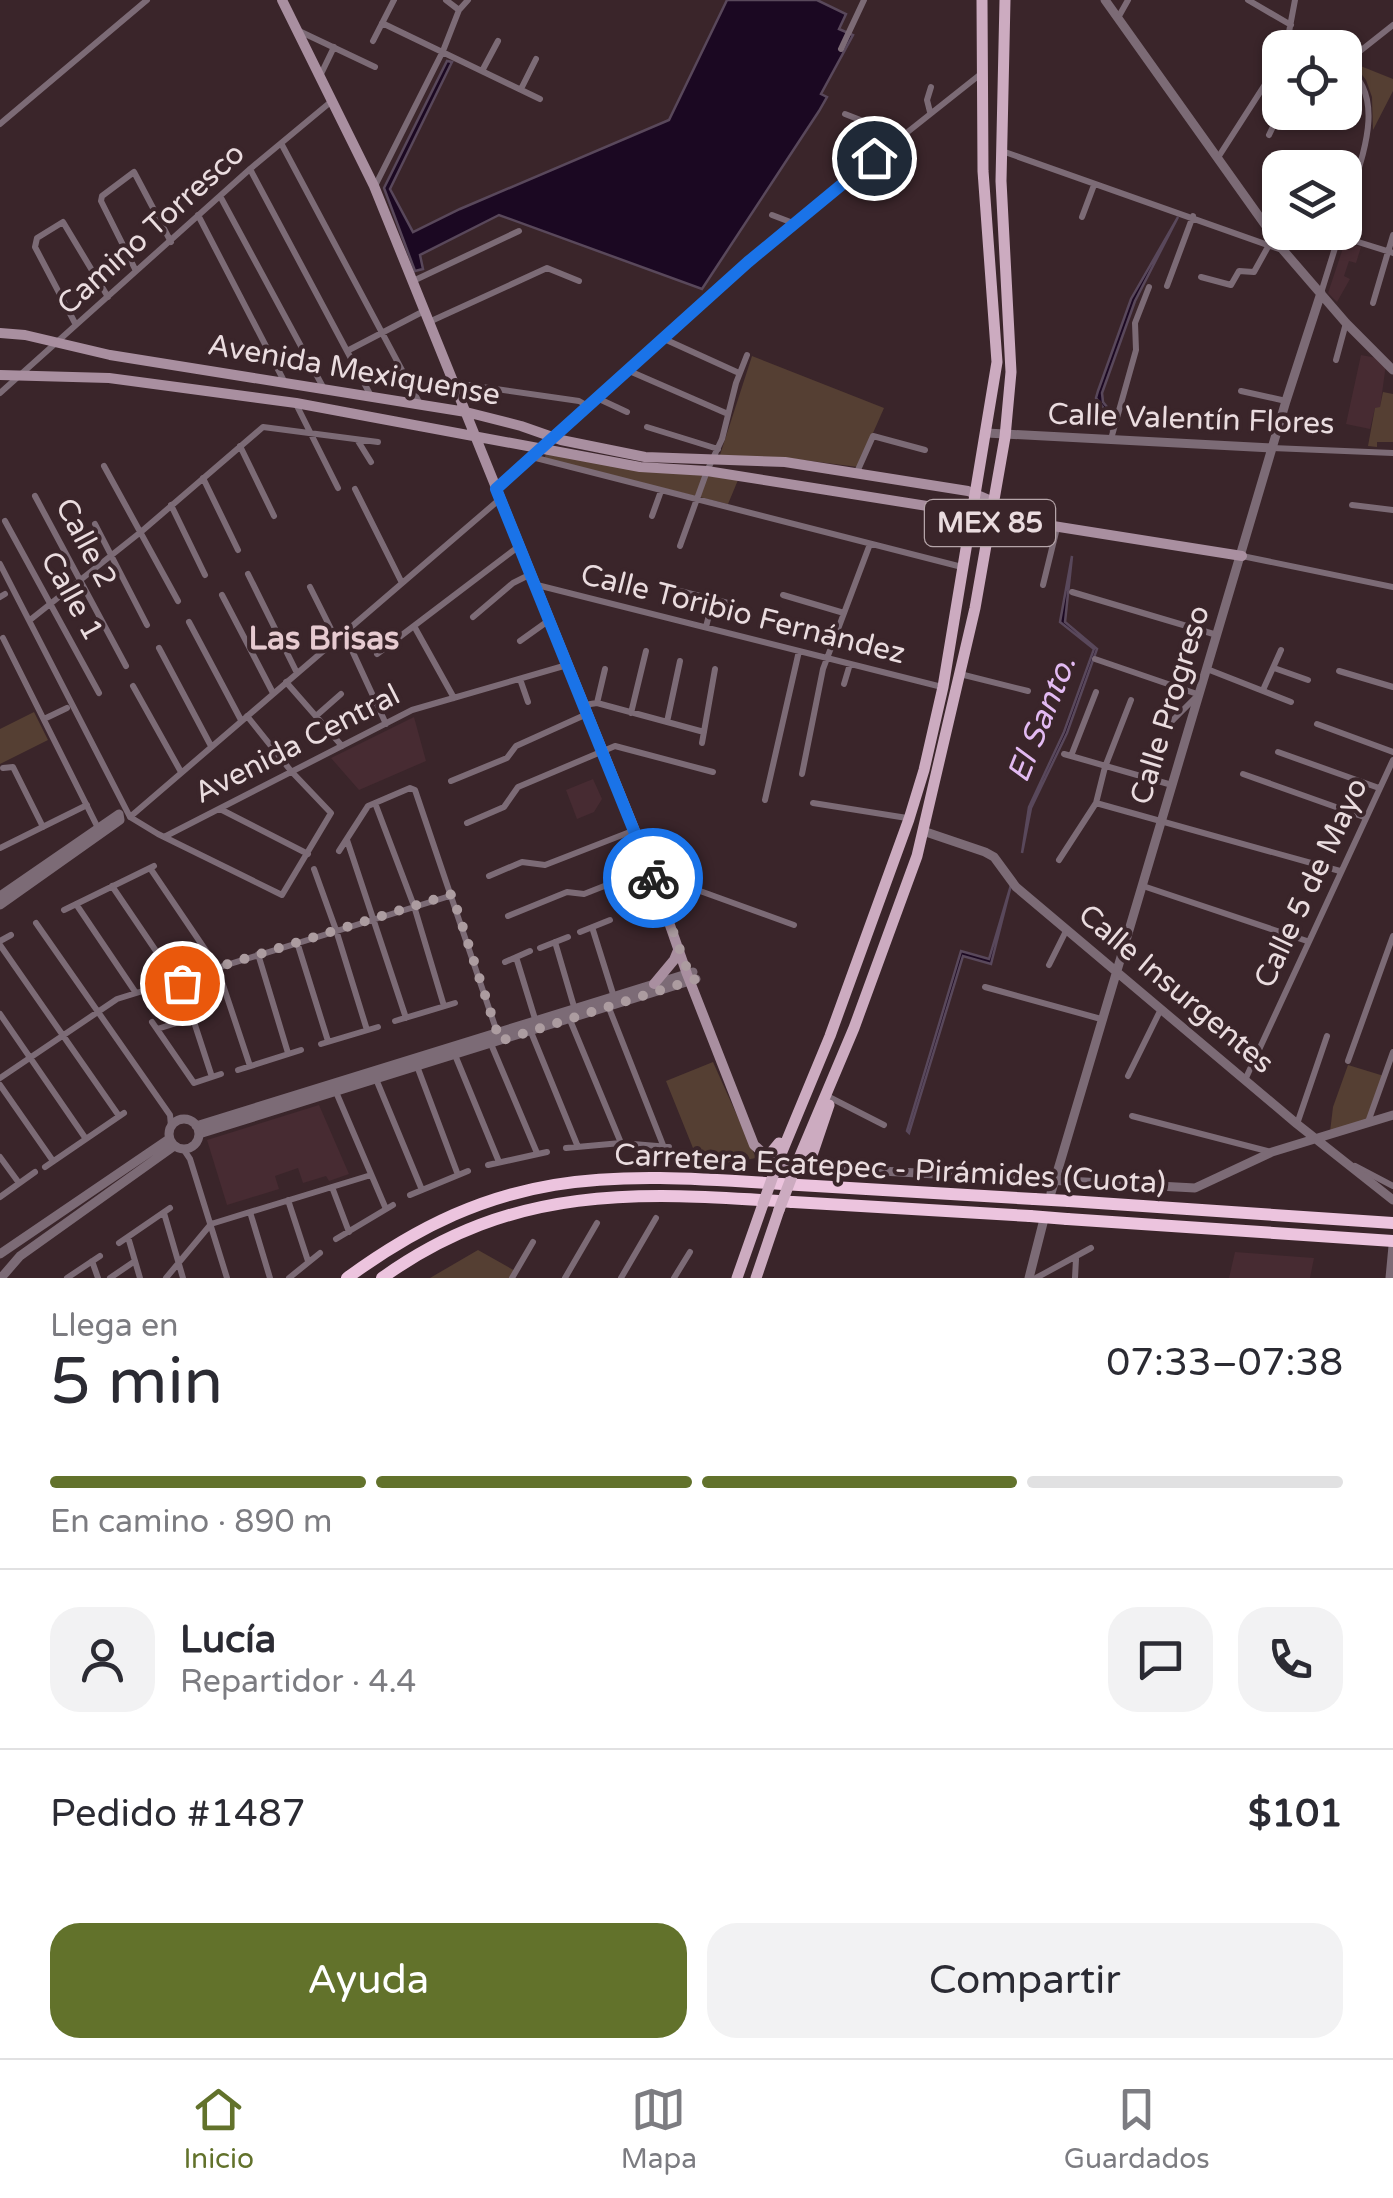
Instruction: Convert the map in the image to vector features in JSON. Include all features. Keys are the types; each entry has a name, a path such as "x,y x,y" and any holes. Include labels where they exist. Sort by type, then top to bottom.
{"highway":[{"name":"Carretera Ecatepec - Pirámides (Cuota)","path":"347,1278 394,1245 461,1210 518,1191 572,1180 662,1176 1393,1223"},
{"name":"Carretera Ecatepec - Pirámides (Cuota)","path":"382,1278 438,1244 494,1220 551,1204 606,1196 693,1196 1393,1244"}],"main road":[{"path":"282,0 374,186 635,830 754,1145 768,1156 800,1168 831,1098 854,1028"},
{"name":"MEX 85","path":"756,1278 918,856 960,674 1005,437 1010,372 1002,151 1005,0"},
{"name":"MEX 85","path":"737,1278 762,1204 768,1156 830,1036 924,770 943,688 997,362 983,171 982,2"},
{"name":"Avenida Mexiquense","path":"0,333 466,412 552,438 645,457 716,454 976,494 992,509"},
{"name":"Avenida Mexiquense","path":"0,375 77,374 296,403 640,467 707,471 972,513 992,509"},
{"path":"992,509 1058,526 1242,556"},
{"path":"654,984 674,960 679,947"}],"street":[{"path":"0,124 147,0"},
{"path":"374,41 394,0"},
{"path":"446,0 459,10"},
{"path":"374,186 459,10 468,0"},
{"path":"841,50 864,0"},
{"path":"968,0 982,2"},
{"path":"1105,0 1262,218"},
{"path":"1119,16 1128,0"},
{"path":"1248,0 1291,24"},
{"path":"1290,30 1295,0"},
{"path":"382,23 540,99"},
{"path":"1362,50 1393,24"},
{"path":"298,30 374,66"},
{"path":"482,71 498,40"},
{"path":"320,74 334,48"},
{"path":"520,89 536,60"},
{"path":"130,816 402,582 498,494 531,457 792,223 984,72"},
{"path":"1362,86 1368,102 1362,154"},
{"path":"930,112 927,100 931,87"},
{"path":"1219,156 1262,89"},
{"name":"Camino Torresco","path":"0,393 334,99"},
{"path":"844,114 900,136"},
{"path":"1269,136 1272,130"},
{"path":"282,145 420,404"},
{"path":"1002,151 1262,242"},
{"path":"250,169 371,396"},
{"path":"136,272 100,198 134,172 171,242"},
{"path":"1082,217 1094,185"},
{"path":"220,196 323,388"},
{"path":"772,214 792,223"},
{"path":"198,215 284,381"},
{"path":"1167,286 1193,216"},
{"path":"76,326 35,246 37,238 64,222 108,296"},
{"path":"413,281 519,231"},
{"path":"1372,303 1393,235"},
{"path":"1362,242 1390,253"},
{"path":"1200,277 1231,285 1239,270 1254,272 1266,250"},
{"path":"1284,250 1393,370"},
{"name":"Calle Progreso","path":"1050,1194 1286,401 1335,250"},
{"path":"347,351 382,332 544,269 579,281"},
{"path":"1111,441 1136,350 1135,322 1150,288"},
{"path":"1336,360 1346,322"},
{"path":"662,338 740,373"},
{"path":"680,546 716,454 747,355"},
{"path":"627,370 728,414"},
{"path":"454,383 560,398 588,406"},
{"path":"1241,391 1286,401"},
{"path":"596,398 627,412"},
{"path":"296,403 338,488"},
{"path":"647,426 716,454"},
{"path":"30,620 263,427 378,442"},
{"name":"Calle Valentín Flores","path":"987,434 1393,453"},
{"path":"857,473 873,436 925,450"},
{"path":"358,440 371,462"},
{"path":"240,446 274,516"},
{"path":"531,457 962,567"},
{"path":"104,466 178,600"},
{"path":"203,478 238,550"},
{"path":"355,489 402,582"},
{"path":"652,516 661,491"},
{"name":"Calle 2","path":"35,496 126,666"},
{"path":"171,505 205,575"},
{"path":"1352,505 1393,510"},
{"name":"Calle 1","path":"5,520 98,693"},
{"path":"94,524 147,625"},
{"path":"1044,585 1058,526"},
{"path":"802,774 827,658 870,544"},
{"path":"377,654 518,546"},
{"path":"1242,556 1393,587"},
{"path":"0,564 130,816 158,834 282,895 332,813 244,718 189,622"},
{"path":"248,574 297,672"},
{"path":"473,617 513,583 531,579"},
{"name":"Calle Toribio Fernández","path":"531,579 943,688"},
{"path":"310,587 336,639"},
{"path":"676,590 732,604"},
{"path":"1072,592 1217,635"},
{"path":"222,595 273,693"},
{"path":"783,595 844,613"},
{"path":"706,628 713,599"},
{"path":"520,641 548,621"},
{"path":"414,626 454,698"},
{"path":"344,633 386,724"},
{"path":"3,645 97,826"},
{"path":"159,648 211,746"},
{"path":"1264,690 1281,650"},
{"path":"632,713 646,651"},
{"path":"766,800 799,651"},
{"path":"1095,659 1199,694 1172,721"},
{"path":"667,722 680,661"},
{"path":"844,684 850,664"},
{"name":"Avenida Central","path":"166,836 412,710 567,665"},
{"path":"1274,668 1308,680"},
{"path":"451,780 507,758 516,746 597,703 605,669"},
{"path":"702,743 715,669"},
{"path":"1207,669 1291,702"},
{"path":"1339,671 1393,687"},
{"path":"960,674 1028,690"},
{"path":"520,679 528,702"},
{"path":"286,682 342,746"},
{"path":"133,686 181,772"},
{"path":"1096,692 1068,755 1172,786"},
{"path":"316,716 342,694"},
{"path":"1059,860 1096,803 1105,767 1131,700"},
{"path":"597,703 704,732"},
{"path":"44,719 67,708"},
{"path":"1317,724 1393,752"},
{"path":"467,823 504,807 518,787 622,746 713,772"},
{"path":"1278,752 1379,788"},
{"name":"Calle 5 de Mayo","path":"1245,1080 1393,760"},
{"path":"3,768 14,767 44,827"},
{"path":"1243,774 1364,816"},
{"path":"339,852 364,810 412,788 452,894 496,1039 537,1154"},
{"path":"375,803 414,906 444,1006"},
{"path":"813,803 908,818"},
{"path":"1096,803 1340,871"},
{"path":"1,844 87,805"},
{"path":"219,808 308,854"},
{"path":"119,814 120,820 1,900 97,826 119,814"},
{"path":"490,876 522,862 552,863 635,830"},
{"name":"Calle Insurgentes","path":"923,831 994,857 1016,887 1393,1200"},
{"path":"346,839 406,1018"},
{"path":"64,910 152,867 218,967 250,1066"},
{"path":"314,870 367,1030"},
{"path":"508,916 567,892 584,894 651,871 794,925"},
{"path":"112,886 178,979 216,1076 194,1083 155,1025 193,1018"},
{"path":"1143,886 1307,941"},
{"path":"53,1161 0,1082 97,1011 117,999 452,894"},
{"path":"76,904 136,993"},
{"path":"580,932 610,920"},
{"path":"36,923 174,1120 228,1278"},
{"path":"566,1148 621,1143 666,1146 611,1003 592,927"},
{"path":"1049,965 1067,929"},
{"path":"11,935 0,943 121,1114 44,1167"},
{"path":"1348,1061 1393,936"},
{"path":"540,948 568,937"},
{"path":"298,942 324,1042 378,1026"},
{"path":"555,942 575,1010"},
{"path":"505,962 530,951"},
{"path":"258,954 288,1053"},
{"path":"516,957 534,1027 578,1147"},
{"path":"534,1027 570,1020 654,984 690,974"},
{"path":"1,1278 20,1256 182,1148 198,1130 534,1027 575,1010 611,1003 690,974"},
{"path":"986,987 1101,1020"},
{"path":"395,1021 455,1003"},
{"path":"1128,1076 1160,1009"},
{"path":"0,1014 86,1139"},
{"path":"570,1020 621,1143"},
{"path":"1297,1124 1327,1036"},
{"path":"198,1130 336,1092 496,1039"},
{"path":"238,1070 301,1050"},
{"path":"1368,1122 1393,1052"},
{"path":"455,1055 499,1162"},
{"path":"417,1066 458,1174"},
{"path":"376,1079 422,1190"},
{"path":"336,1092 371,1175 390,1207 336,1239"},
{"path":"831,1098 884,1125"},
{"path":"802,1165 1195,1188 1272,1152 1393,1115"},
{"path":"1132,1116 1272,1152"},
{"path":"174,1120 189,1120 198,1130"},
{"path":"0,1254 182,1148"},
{"path":"488,1165 547,1152"},
{"path":"0,1157 19,1184"},
{"path":"1352,1165 1393,1186"},
{"path":"410,1195 468,1171"},
{"path":"0,1197 35,1172"},
{"path":"166,1278 211,1224 371,1175"},
{"path":"332,1187 349,1232"},
{"path":"288,1200 308,1262"},
{"path":"119,1243 167,1211 182,1278"},
{"path":"250,1212 270,1278"},
{"path":"621,1278 656,1218"},
{"path":"1036,1220 1032,1278 1091,1248"},
{"path":"565,1278 596,1223"},
{"path":"128,1237 140,1278"},
{"path":"512,1278 532,1242"},
{"path":"1390,1278 1393,1244"},
{"path":"289,1278 320,1252"},
{"path":"674,1278 690,1252"},
{"path":"1074,1278 1076,1258"},
{"path":"67,1278 96,1259 98,1278"},
{"path":"110,1278 134,1261"}],"shaded area":[{"path":"727,0 817,0 846,14 839,29 853,35 821,94 827,97 819,111 702,289 499,215 420,255 423,269 415,271 384,188 447,61 452,62 390,189 413,232 669,120"},
{"path":"1362,67 1393,79 1393,91 1373,130 1372,97"},
{"path":"1178,217 1135,301 1102,393 1103,402 1115,417 1111,432 1111,418 1096,398 1098,391 1131,299"},
{"path":"1342,250 1360,250 1356,263 1349,261 1344,276 1350,279 1337,302 1328,293"},
{"path":"1361,355 1382,359 1386,364 1380,408 1375,408 1370,429 1346,424"},
{"path":"752,356 884,408 858,467 720,455"},
{"path":"1383,392 1393,394 1393,442 1368,446 1375,408 1380,407"},
{"path":"546,454 738,480 728,504 544,459"},
{"path":"1072,556 1065,622 1097,649 1067,733 1031,808 1022,853 1029,807 1064,732 1094,649 1060,622"},
{"path":"34,712 48,740 0,764 0,729"},
{"path":"414,717 426,761 359,790 331,758"},
{"path":"593,779 602,799 594,812 577,819 566,790"},
{"path":"1011,885 991,964 963,956 909,1133 961,951 989,959"},
{"path":"713,1062 756,1158 701,1168 666,1081"},
{"path":"1348,1065 1384,1076 1366,1122 1330,1132 1333,1107"},
{"path":"319,1105 349,1174 329,1181 326,1176 303,1183 298,1168 275,1176 279,1189 227,1205 207,1140"},
{"path":"478,1250 517,1272 513,1278 430,1278"},
{"path":"1235,1252 1314,1258 1310,1278 1229,1278"}],"way so far":[{"path":"182,983 180,979 452,894 500,1041 696,979 686,966 653,878"}],"district":[{"name":"Las Brisas","path":"324,639"}],"route":[{"path":"653,878 496,489 792,223 874,158"}],"water label":[{"name":"El Santo.","path":"1042,719"}]}
